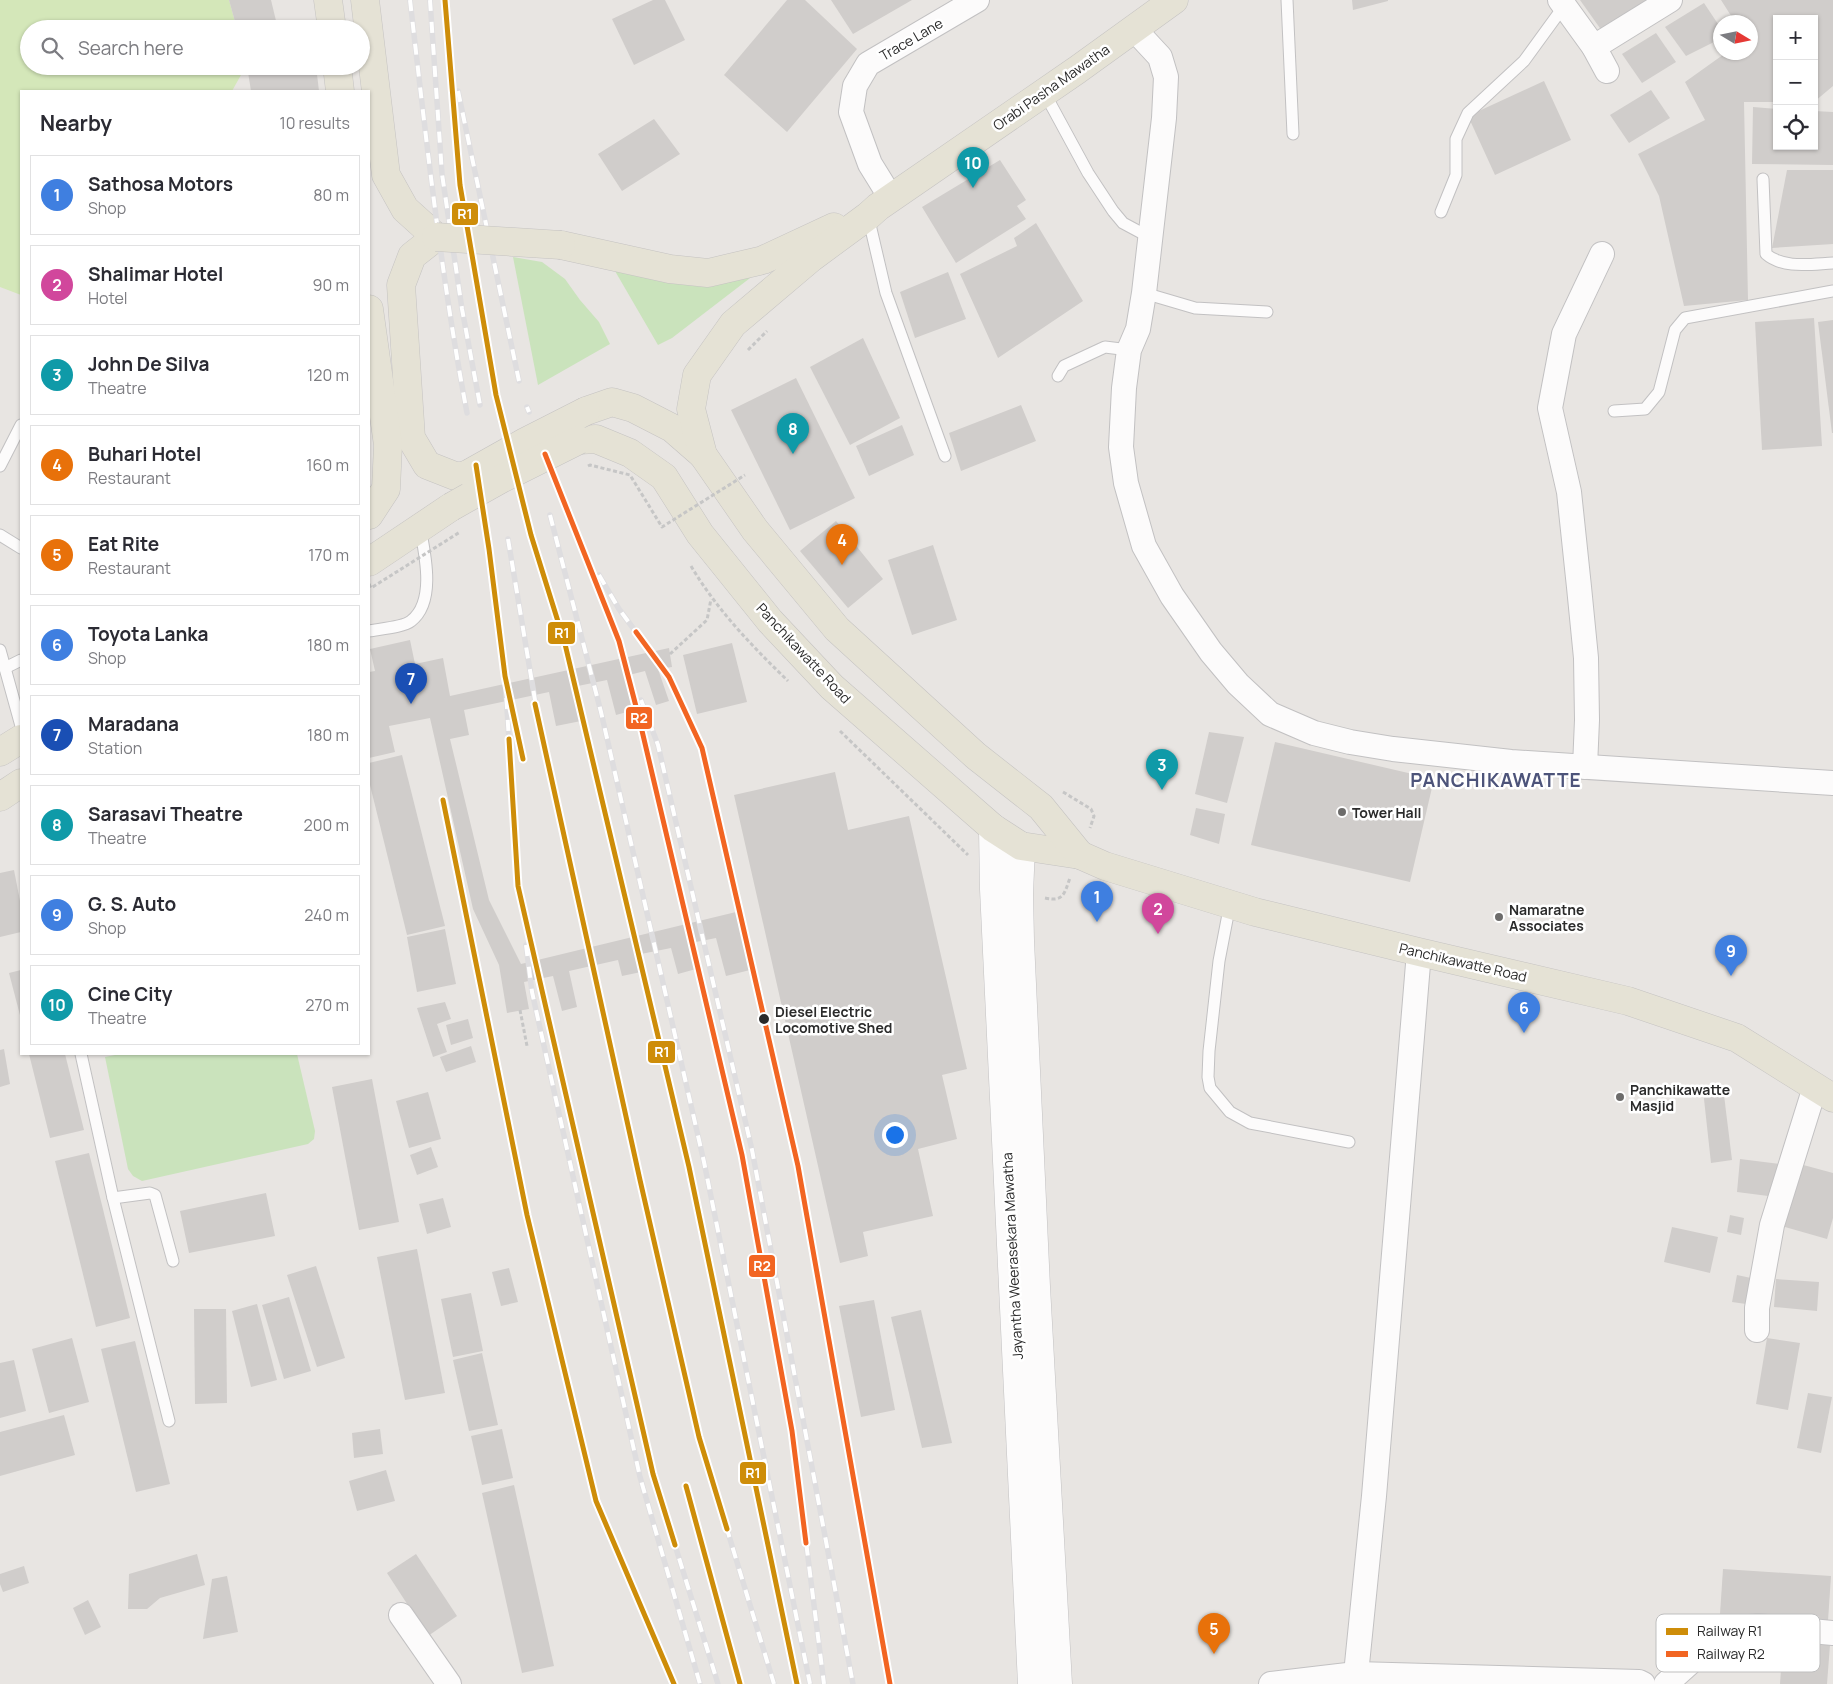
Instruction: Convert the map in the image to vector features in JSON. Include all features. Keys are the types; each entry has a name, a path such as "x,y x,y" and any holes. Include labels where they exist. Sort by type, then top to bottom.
{"main road":[{"path":"328,0 331,20"},
{"path":"365,0 367,20"},
{"name":"Orabi Pasha Mawatha","path":"879,207 1174,0"},
{"path":"370,42 386,175 405,209 436,237 561,246 670,269 708,273 763,260 879,207"},
{"path":"338,75 340,90"},
{"name":"Panchikawatte Road","path":"703,455 691,409 697,375 733,324 811,258 879,207"},
{"path":"370,513 386,489 400,441 401,285 412,256 436,237"},
{"path":"370,313 400,441"},
{"name":"Panchikawatte Road","path":"400,441 428,465 455,476 463,476 586,411 612,402 633,408 672,428 703,455 754,530 837,629 976,756 1041,807 1080,855"},
{"name":"Panchikawatte Road","path":"580,458 596,439 630,453 664,477 700,534 770,621 832,687 994,828 1021,846 1080,855 1105,866 1255,912 1637,1004 1737,1038 1824,1092"},
{"path":"370,562 422,540 460,520 501,478 580,458"},
{"path":"0,752 20,740"},
{"path":"0,797 20,785"},
{"name":"Jayantha Weerasekara Mawatha","path":"994,828 995,899 1032,1684"},
{"name":"Jayantha Weerasekara Mawatha","path":"1021,846 1019,894 1035,1277 1058,1684"}],"street":[{"name":"Trace Lane","path":"879,207 870,164 851,112 854,86 868,64 977,0"},
{"path":"1594,47 1670,0"},
{"path":"1562,3 1594,47 1607,71"},
{"path":"1134,29 1160,57 1166,77 1164,118 1144,293 1138,329 1128,350 1124,388 1121,447 1126,484 1144,546 1172,596 1211,652 1238,684 1270,714 1314,733 1359,743 1511,762 1833,783"},
{"path":"1585,768 1587,720 1586,658 1581,604 1569,492 1550,408 1564,334 1602,254"},
{"path":"1356,1674 1375,1486 1419,952"},
{"path":"1757,1330 1757,1308 1772,1225 1824,1092"},
{"path":"401,1615 449,1684"},
{"path":"1820,1632 1833,1633"},
{"path":"1666,1684 1679,1672"},
{"path":"1271,1684 1356,1674 1639,1682 1643,1684"}],"lane":[{"path":"1286,0 1293,134"},
{"path":"1441,212 1456,175 1456,139 1468,113 1524,61 1562,3"},
{"path":"1044,92 1088,173 1112,211 1123,223 1151,238"},
{"path":"1763,179 1766,254 1774,261 1792,264 1833,263"},
{"path":"879,207 886,293 945,456"},
{"path":"1614,412 1645,410 1659,392 1675,330 1686,318 1833,291"},
{"path":"1144,293 1195,308 1267,312"},
{"path":"1058,376 1064,366 1105,347 1128,350"},
{"path":"0,466 20,427"},
{"path":"0,535 20,547"},
{"path":"370,631 410,623 418,614 426,589 427,571 422,540"},
{"path":"0,650 20,722"},
{"path":"5,668 20,660"},
{"path":"1230,904 1219,961 1209,1052 1208,1077 1210,1088 1230,1112 1250,1123 1349,1142"},
{"path":"81,1055 112,1198 169,1421"},
{"path":"112,1198 150,1193 155,1195 173,1261"}],"path":[{"path":"742,357 768,330"},
{"path":"580,458 590,465 630,475 662,527 745,475"},
{"path":"580,458 632,472 670,532"},
{"path":"736,476 740,483"},
{"path":"370,584 422,540 460,520"},
{"path":"370,586 371,588 460,520"},
{"path":"689,564 711,598 757,651 792,685"},
{"path":"670,654 707,620 711,598"},
{"path":"835,726 970,856"},
{"path":"1019,894 1056,900 1063,895 1094,816 1091,808 1056,788"},
{"path":"520,1010 527,1046"}],"green space":[{"path":"0,0 229,0 235,20 20,20 20,75 241,75 233,90 20,90 20,295 0,287"},
{"path":"513,257 542,262 565,279 599,322 610,344 538,385"},
{"path":"615,271 664,279 754,275 672,338 658,345"},
{"path":"115,1055 297,1055 315,1131 314,1139 308,1144 142,1181 133,1176 128,1169 105,1057"}],"building":[{"path":"229,0 271,0 276,20 235,20"},
{"path":"653,0 665,0 685,40 634,65 612,19"},
{"path":"787,0 805,0 857,49 787,132 724,75"},
{"path":"831,0 912,0 853,34"},
{"path":"1352,0 1388,0 1388,1 1353,10"},
{"path":"1580,0 1649,0 1607,38"},
{"path":"1721,0 1833,0 1833,86 1818,99 1818,15 1773,15 1773,102 1744,102 1748,300 1684,306 1659,196 1638,154 1705,120 1685,82 1716,60 1758,60 1758,15 1731,15"},
{"path":"1704,3 1713,16 1713,42 1686,56 1665,27"},
{"path":"1656,33 1676,62 1642,83 1622,54"},
{"path":"248,75 317,75 319,90 251,90"},
{"path":"1544,81 1571,140 1495,175 1468,116"},
{"path":"1651,90 1670,118 1629,143 1610,115"},
{"path":"1753,107 1773,109 1773,150 1818,150 1818,111 1833,112 1833,165 1752,164"},
{"path":"654,119 680,154 622,191 598,154"},
{"path":"1000,160 1026,200 1017,206 1026,219 956,263 922,207"},
{"path":"1787,170 1833,170 1833,244 1772,248"},
{"path":"1036,223 1083,301 998,358 960,274 1017,246 1014,238"},
{"path":"948,272 966,319 915,338 900,292"},
{"path":"1814,318 1822,446 1762,450 1755,322"},
{"path":"1833,320 1833,433 1832,433 1818,322"},
{"path":"863,338 900,418 850,445 810,367"},
{"path":"796,378 855,498 790,530 731,410"},
{"path":"1021,405 1036,441 961,471 949,433"},
{"path":"902,425 914,455 869,476 856,446"},
{"path":"836,521 883,579 848,608 800,551"},
{"path":"933,545 957,620 912,635 888,560"},
{"path":"410,640 415,664 443,658 450,696 669,648 672,667 658,669 669,701 656,705 645,671 625,676 634,710 616,715 607,680 573,687 581,721 556,726 549,692 464,710 469,735 450,739 489,900 521,964 736,912 750,970 726,976 716,938 691,943 696,969 678,974 671,948 636,955 641,972 622,976 618,960 569,971 577,1007 562,1011 553,976 524,982 529,1009 507,1013 499,965 473,909 430,718 389,726 395,752 370,758 370,672 375,671 370,649"},
{"path":"732,643 747,702 697,714 683,655"},
{"path":"1209,732 1244,737 1227,803 1195,794"},
{"name":"Tower Hall","path":"1275,742 1434,779 1410,882 1251,845"},
{"path":"402,755 445,926 407,935 370,785 370,763"},
{"name":"Diesel Electric Locomotive Shed","path":"835,772 848,830 909,816 967,1069 942,1075 957,1139 918,1149 933,1216 863,1232 868,1256 840,1263 734,795"},
{"path":"1196,808 1225,814 1219,844 1190,835"},
{"path":"14,870 20,901 20,932 0,937 0,873"},
{"path":"445,929 456,984 417,992 407,937"},
{"path":"20,970 20,1015 9,973"},
{"path":"445,1002 451,1019 437,1024 447,1052 433,1057 417,1008"},
{"path":"468,1019 473,1038 451,1045 446,1025"},
{"path":"471,1046 476,1062 446,1072 440,1057"},
{"path":"4,1049 10,1084 0,1087 0,1050"},
{"path":"29,1055 65,1055 84,1130 50,1138"},
{"path":"372,1079 399,1222 359,1230 332,1087"},
{"path":"1723,1087 1732,1160 1711,1163 1703,1090"},
{"path":"428,1092 441,1139 409,1148 396,1101"},
{"path":"431,1147 438,1167 417,1175 410,1155"},
{"path":"89,1153 130,1318 96,1327 55,1161"},
{"path":"1740,1159 1780,1164 1776,1197 1737,1192"},
{"path":"1796,1163 1833,1173 1833,1218 1827,1239 1778,1225"},
{"path":"266,1193 275,1236 189,1253 180,1211"},
{"path":"443,1198 451,1227 427,1234 419,1204"},
{"path":"1730,1215 1744,1218 1741,1235 1727,1232"},
{"path":"1672,1227 1718,1237 1710,1273 1664,1262"},
{"path":"417,1249 445,1393 405,1400 377,1257"},
{"path":"316,1266 345,1358 317,1367 287,1275"},
{"path":"509,1268 518,1302 501,1306 492,1272"},
{"path":"1737,1275 1751,1278 1746,1304 1732,1302"},
{"path":"1776,1279 1819,1282 1817,1311 1774,1307"},
{"path":"471,1293 483,1351 453,1357 441,1299"},
{"path":"289,1297 311,1371 284,1379 262,1305"},
{"path":"874,1300 895,1410 861,1417 839,1306"},
{"path":"257,1304 277,1380 251,1387 232,1311"},
{"path":"194,1309 226,1309 227,1403 195,1404"},
{"path":"921,1310 952,1443 922,1448 891,1317"},
{"path":"72,1338 89,1402 49,1413 32,1349"},
{"path":"1767,1338 1800,1343 1788,1410 1756,1404"},
{"path":"135,1341 170,1484 136,1492 101,1349"},
{"path":"482,1353 498,1425 469,1431 453,1360"},
{"path":"14,1360 26,1411 0,1418 0,1363"},
{"path":"1808,1393 1832,1397 1821,1453 1797,1448"},
{"path":"64,1415 75,1455 0,1476 0,1432"},
{"path":"380,1429 383,1454 354,1458 352,1433"},
{"path":"502,1429 513,1478 482,1485 471,1436"},
{"path":"386,1470 395,1501 357,1511 349,1481"},
{"path":"514,1485 554,1666 522,1673 482,1493"},
{"path":"197,1554 205,1585 160,1598 147,1609 128,1609 129,1574"},
{"path":"416,1554 457,1616 428,1636 387,1573"},
{"path":"24,1566 29,1583 3,1592 0,1584 0,1574"},
{"path":"1723,1569 1831,1576 1828,1621 1820,1620 1820,1614 1720,1614"},
{"path":"227,1576 238,1632 203,1639 212,1579"},
{"path":"88,1600 101,1627 85,1635 73,1608"},
{"path":"1820,1644 1830,1645 1827,1684 1780,1684 1781,1672 1820,1672"}],"railway":[{"path":"410,0 449,310 467,413"},
{"path":"430,0 442,174 462,309 480,405"},
{"path":"445,0 460,185 496,395"},
{"path":"458,91 519,381"},
{"path":"527,407 529,412"},
{"path":"538,436 619,641 639,718 742,1155 792,1431 824,1684"},
{"path":"550,515 601,712 704,1162 810,1684"},
{"path":"531,535 565,644 689,1167 797,1684"},
{"path":"508,539 539,724 699,1437 774,1684"},
{"path":"599,575 619,609 669,677 702,748 798,1166 890,1684"},
{"path":"505,676 518,886 653,1474 718,1684"},
{"path":"641,700 658,745 752,1150 853,1684"},
{"path":"443,800 527,1215 596,1501 674,1684"},
{"path":"526,945 532,992 640,1477 700,1684"}],"rail line":[{"name":"R1","path":"445,0 460,185 496,395 531,535 565,644 689,1167 797,1684"},
{"name":"R2","path":"545,454 619,641 639,718 742,1155 792,1431 806,1543"},
{"name":"R1","path":"476,465 505,676 523,759"},
{"name":"R2","path":"636,632 669,677 702,748 798,1166 890,1684"},
{"name":"R1","path":"535,704 699,1437 727,1529"},
{"name":"R1","path":"509,739 518,886 653,1474 675,1545"},
{"name":"R1","path":"443,800 527,1215 596,1501 674,1684"},
{"name":"R1","path":"686,1486 740,1684"}],"place":[{"name":"Cine City","path":"973,188"},
{"name":"Sarasavi Theatre","path":"793,454"},
{"name":"Buhari Hotel","path":"842,565"},
{"name":"Maradana","path":"411,704"},
{"name":"John De Silva","path":"1162,790"},
{"name":"Tower Hall","path":"1342,812"},
{"name":"Namaratne Associates","path":"1499,917"},
{"name":"Sathosa Motors","path":"1097,922"},
{"name":"Shalimar Hotel","path":"1158,934"},
{"name":"G. S. Auto","path":"1731,976"},
{"name":"Diesel Electric Locomotive Shed","path":"764,1019"},
{"name":"Toyota Lanka","path":"1524,1033"},
{"name":"Panchikawatte Masjid","path":"1620,1097"},
{"name":"Eat Rite","path":"1214,1654"}],"district":[{"name":"PANCHIKAWATTE","path":"1496,780"}]}
